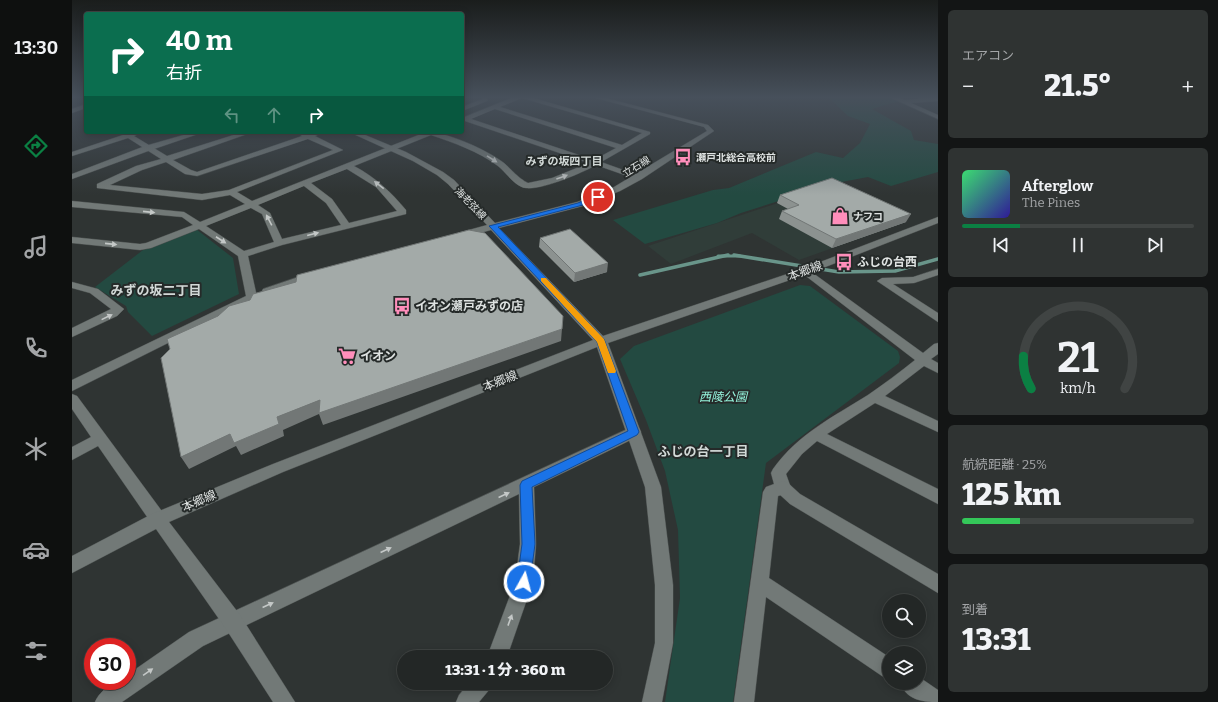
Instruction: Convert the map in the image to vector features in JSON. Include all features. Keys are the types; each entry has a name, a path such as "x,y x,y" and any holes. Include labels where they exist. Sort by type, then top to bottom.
{"street":[{"path":"495,130 639,177"},
{"path":"567,130 622,147"},
{"path":"436,134 482,153 500,164 526,186 554,180 595,163 648,133 637,130"},
{"name":"立石線","path":"451,238 580,204 639,177 711,132 711,130"},
{"path":"72,146 75,153 125,134 188,172 203,173 314,134"},
{"path":"72,177 148,148 194,134"},
{"path":"244,134 166,158 134,170 100,186 202,197 231,192 340,150 304,134"},
{"name":"海老弦線","path":"356,134 413,158 440,173 493,226 601,341"},
{"path":"72,240 140,247 148,246 426,134"},
{"path":"244,254 279,243 403,212 387,191 368,176 348,166"},
{"path":"305,183 324,195 334,205 346,226"},
{"path":"231,192 266,213 279,243"},
{"path":"72,204 184,215 244,254 252,297"},
{"path":"72,211 82,205"},
{"name":"本郷線","path":"72,565 158,519 278,468 601,341 812,268 938,220"},
{"path":"812,268 923,360 938,369"},
{"path":"938,272 914,280 882,281 938,318"},
{"path":"72,386 252,297 317,274"},
{"path":"72,285 94,291 118,309 113,314 72,333"},
{"path":"601,341 652,487 664,585 664,643 652,702"},
{"path":"938,347 874,398 815,434 785,462 778,473 783,488 795,499 938,584"},
{"path":"874,398 938,427"},
{"path":"72,399 233,622 285,702"},
{"path":"105,702 196,639 526,485 634,432"},
{"path":"815,434 938,497"},
{"path":"72,454 101,438"},
{"path":"500,650 524,582 528,544 526,485"},
{"path":"746,701 771,492 783,488"},
{"path":"760,582 882,664"},
{"path":"466,702 476,690"},
{"path":"920,690 938,702"}],"shaded area":[{"path":"829,186 906,222 799,260 752,233 671,264 648,246"}],"green space":[{"path":"867,130 909,130 911,131 914,140 938,144 938,172 891,186 868,177 836,183 741,213 717,223 645,244 613,220 713,190 729,188 816,152 843,158 860,143"},
{"path":"196,229 233,258 239,294 152,336 128,312 126,306 95,287 143,250"},
{"name":"西陵公園","path":"800,285 810,286 898,351 900,357 899,363 766,463 733,702 665,702 680,598 678,530 665,471 646,420 620,359 634,346"}],"building":[{"name":"ナフコ","path":"832,178 911,214 836,239 782,211 799,205 780,195"},
{"path":"570,229 608,263 575,273 540,238"},
{"name":"イオン","path":"469,230 485,233 563,316 562,329 319,413 320,400 277,417 279,424 234,443 230,434 181,457 161,358 170,349 167,339 218,316 229,306 250,300 253,294 296,282 297,275"}],"waterway":[{"path":"724,256 728,255"},
{"path":"734,255 839,272 895,271 938,259"},
{"path":"718,256 724,256"},
{"path":"640,275 724,256"},
{"path":"724,256 740,256"}],"slow traffic":[{"path":"543,280 601,341 612,371"}],"place":[{"name":"瀬戸北総合高校前","path":"683,157"},
{"name":"ナフコ","path":"840,216"},
{"name":"ふじの台西","path":"844,262"},
{"name":"イオン瀬戸みずの店","path":"402,306"},
{"name":"イオン","path":"347,356"}],"district":[{"name":"みずの坂四丁目","path":"564,161"},
{"name":"みずの坂二丁目","path":"156,290"},
{"name":"ふじの台一丁目","path":"703,451"}],"route":[{"path":"524,582 528,544 526,485 634,432 601,341 493,226 580,204 598,197"}]}
